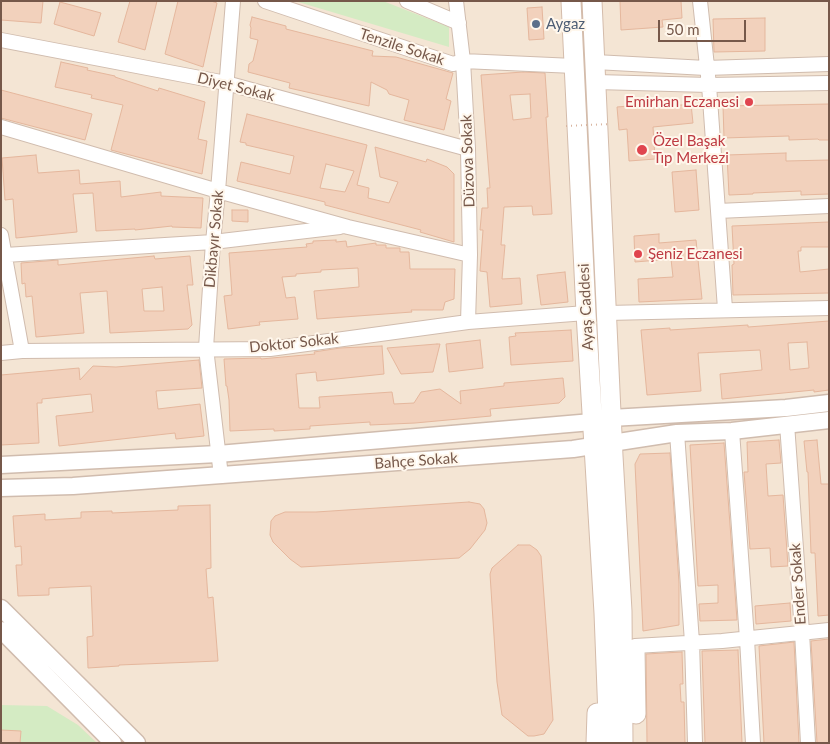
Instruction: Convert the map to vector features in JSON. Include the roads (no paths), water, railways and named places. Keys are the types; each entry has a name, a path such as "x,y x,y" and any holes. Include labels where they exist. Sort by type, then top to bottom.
{"main road":[{"name":"Ayaş Caddesi","path":"571,1 592,422 603,445"},
{"name":"Ayaş Caddesi","path":"592,1 611,418 603,445 613,612"},
{"path":"613,612 632,625 637,682 636,743"},
{"path":"596,743 598,634 613,612"},
{"path":"610,743 613,612"},
{"path":"613,612 623,743"}],"street":[{"name":"Dikbayır Sokak","path":"221,476 206,348 233,1"},
{"name":"Tenzile Sokak","path":"265,1 453,64 463,61 574,66"},
{"path":"407,1 459,23"},
{"name":"Düzova Sokak","path":"456,1 463,61 468,149 470,255 468,322"},
{"path":"700,1 725,309"},
{"name":"Diyet Sokak","path":"1,40 226,83 468,149"},
{"path":"595,62 706,68 829,64"},
{"path":"596,82 708,85 829,83"},
{"path":"1,126 218,191 348,227 470,255"},
{"path":"718,211 829,206"},
{"path":"22,351 3,245 213,242 348,227"},
{"path":"607,313 829,308"},
{"name":"Doktor Sokak","path":"1,353 206,348 270,349 468,322 586,313"},
{"name":"Bahçe Sokak","path":"1,465 218,454 592,422 611,418 786,408 829,403"},
{"name":"Bahçe Sokak","path":"1,488 73,486 221,476 573,449 677,433 732,431 829,420"},
{"name":"Ender Sokak","path":"787,424 808,743"},
{"path":"732,431 753,743"},
{"path":"677,433 692,642 695,743"},
{"path":"1,608 137,743"},
{"path":"1,630 113,743"},
{"path":"635,646 747,639 829,630"}],"place":[{"name":"Aygaz","path":"536,24"},
{"name":"Emirhan Eczanesi","path":"749,102"},
{"name":"Özel Başak Tıp Merkezi","path":"642,150"},
{"name":"Şeniz Eczanesi","path":"638,254"}]}
